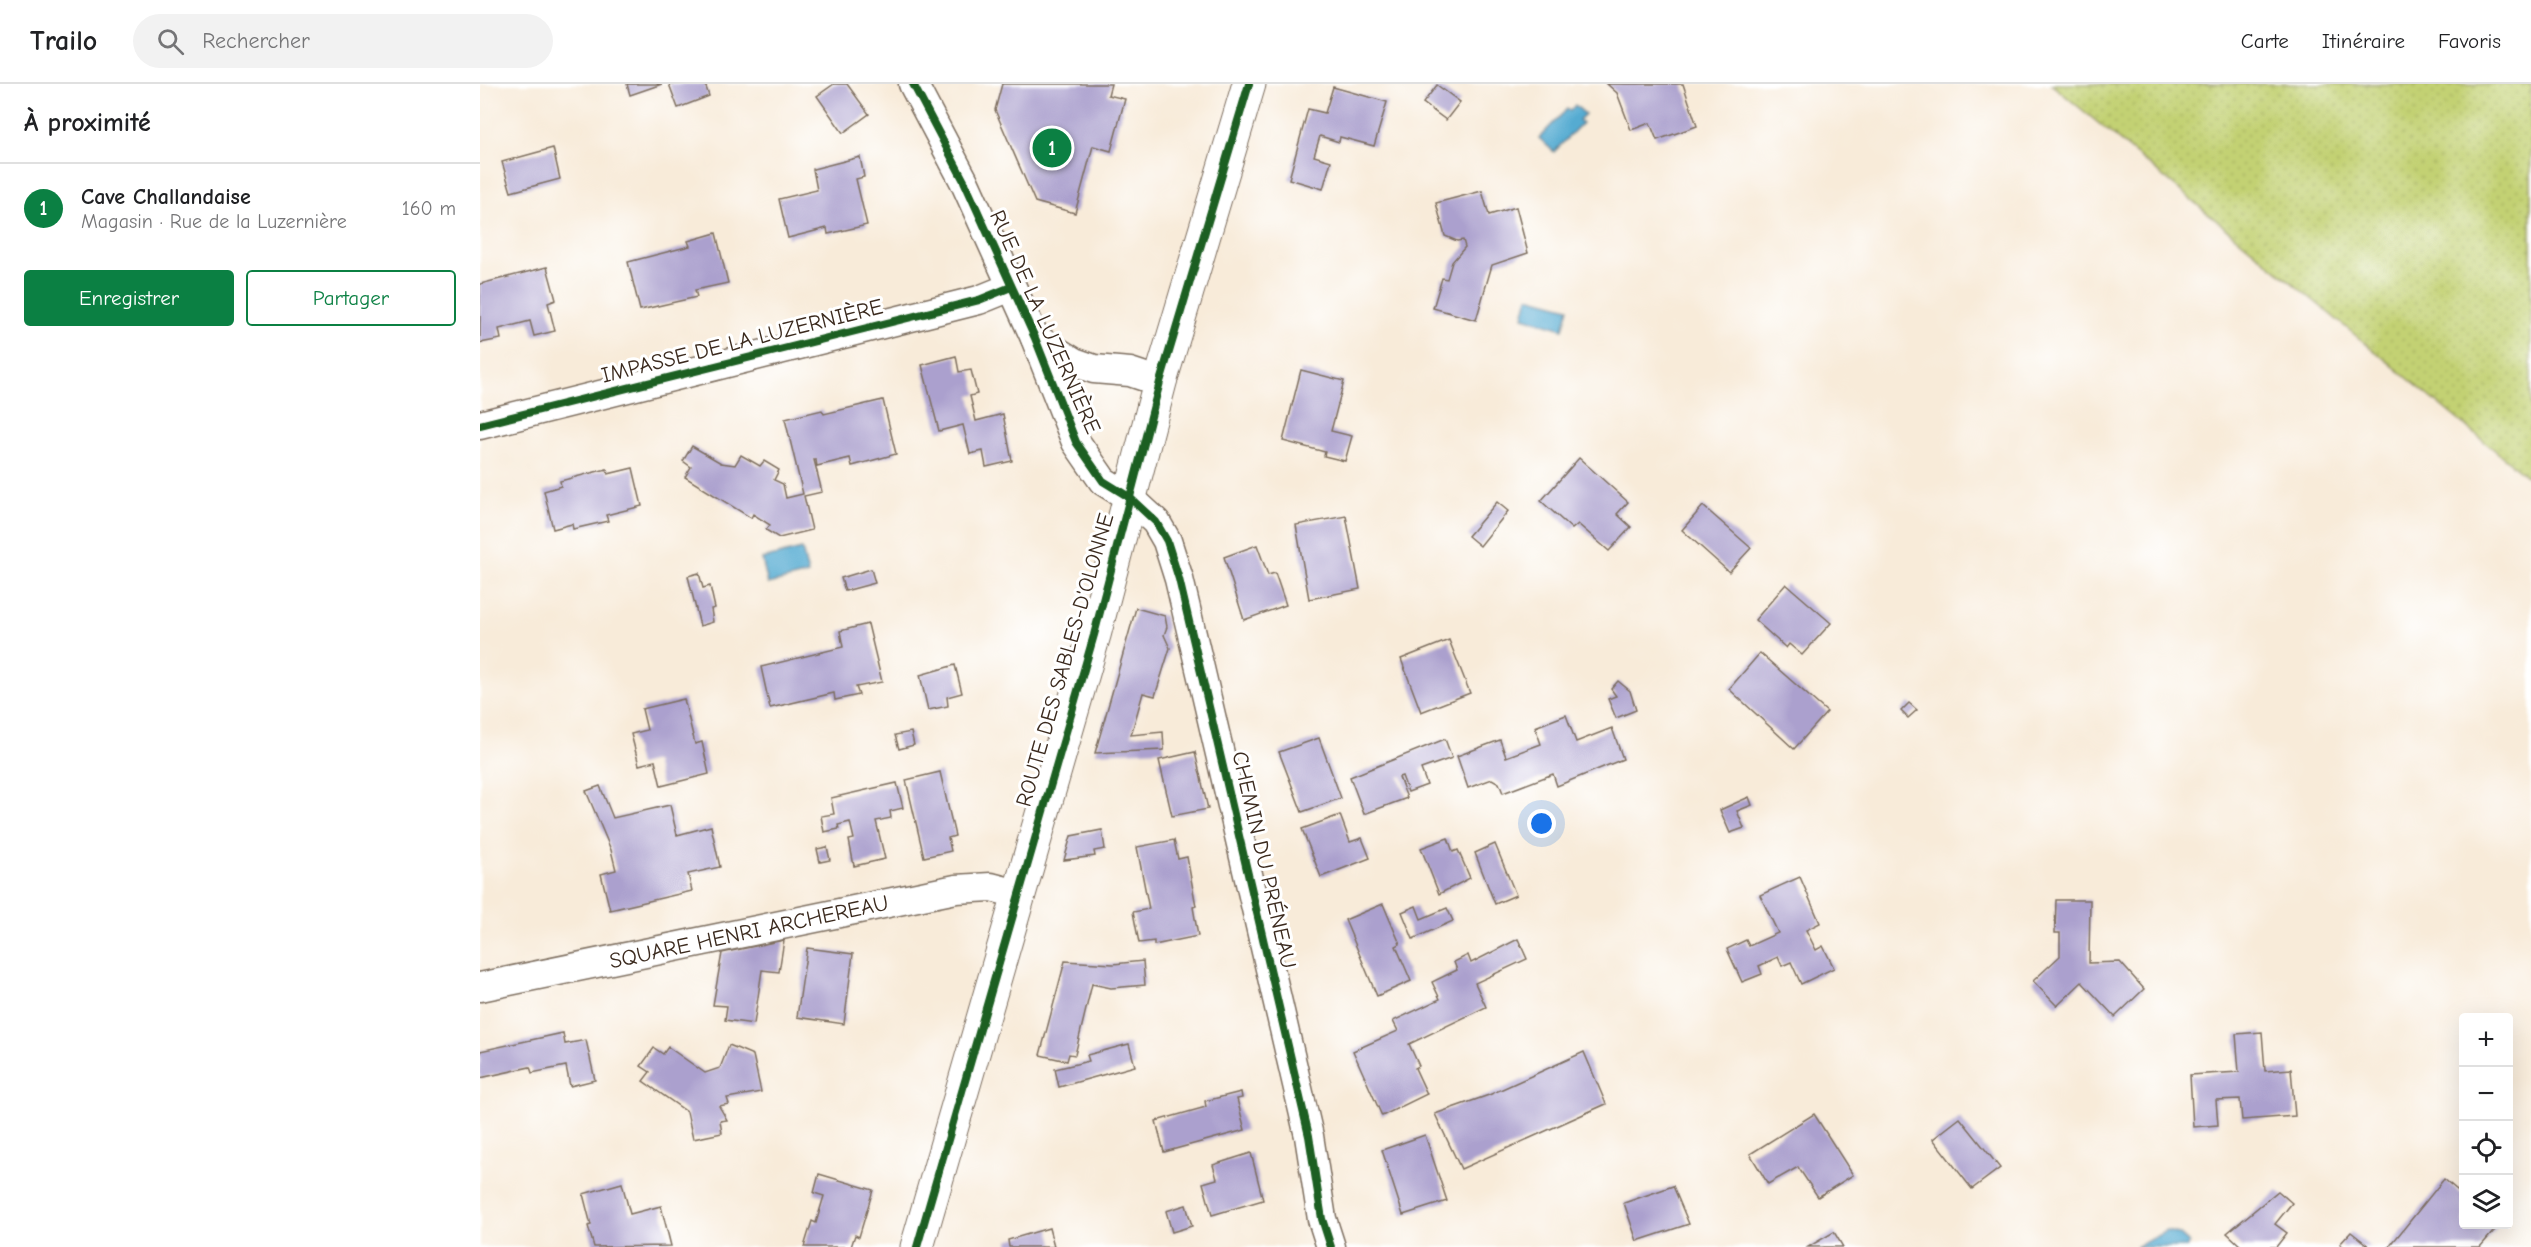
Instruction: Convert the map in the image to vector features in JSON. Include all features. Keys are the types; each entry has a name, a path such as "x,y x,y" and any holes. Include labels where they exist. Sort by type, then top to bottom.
{"main road":[{"name":"ROUTE DES SABLES-D'OLONNE","path":"917,1247 1094,636 1160,382 1249,84"}],"street":[{"name":"RUE DE LA LUZERNIÈRE","path":"913,84 964,181 1035,338 1076,442 1103,481 1129,497"},
{"name":"IMPASSE DE LA LUZERNIÈRE","path":"480,425 979,300 1011,287"},
{"name":"RUE DE LA LUZERNIÈRE","path":"1035,338 1074,362 1094,369 1130,372 1160,382"},
{"name":"CHEMIN DU PRÉNEAU","path":"1129,497 1155,522 1167,541 1179,579 1309,1136 1322,1220 1331,1247"},
{"name":"SQUARE HENRI ARCHEREAU","path":"480,987 956,889 991,887 1018,894"}],"green space":[{"path":"2051,84 2531,84 2531,480"}],"water":[{"path":"1575,105 1585,114 1579,120 1582,123 1554,152 1539,138 1567,109 1570,111"},
{"path":"1528,297 1569,308 1563,329 1523,317"},
{"path":"802,549 808,574 768,584 762,559"},
{"path":"2166,1231 2179,1234 2189,1243 2187,1247 2136,1247"}],"building":[{"path":"627,84 662,84 630,95"},
{"path":"669,84 705,84 709,96 678,108"},
{"path":"834,84 847,84 869,114 843,133 817,96"},
{"path":"1002,84 1111,84 1108,95 1125,99 1111,151 1093,146 1075,213 1035,202 995,110"},
{"path":"1607,84 1683,84 1697,126 1657,140 1650,123 1631,130 1617,93"},
{"path":"1437,85 1460,102 1446,120 1423,103"},
{"path":"1333,87 1387,102 1374,146 1340,137 1339,142 1320,136 1314,156 1331,161 1323,189 1289,179 1308,109 1325,113"},
{"path":"553,148 560,179 511,192 502,162"},
{"path":"860,157 864,177 856,179 867,225 828,234 827,228 788,238 779,199 817,190 813,169"},
{"path":"1482,191 1489,215 1516,207 1528,253 1492,265 1476,320 1433,308 1442,278 1447,279 1452,262 1465,247 1463,240 1457,241 1445,236 1436,203"},
{"path":"716,233 728,283 695,290 697,297 640,310 628,262 690,246 688,241"},
{"path":"547,267 556,300 548,303 555,331 534,336 530,321 499,329 501,339 480,343 480,284"},
{"path":"956,356 959,372 971,370 977,394 970,396 976,421 1003,414 1012,461 986,467 983,451 970,454 963,425 939,431 922,365"},
{"path":"1301,370 1344,381 1331,431 1352,436 1345,461 1324,456 1325,452 1283,441"},
{"path":"883,400 896,454 852,466 850,458 817,466 814,460 822,492 804,496 812,530 779,538 766,530 770,525 753,514 751,518 685,477 691,467 683,461 692,446 721,463 735,465 741,455 760,466 764,461 779,470 774,480 783,484 786,498 803,494 785,419 822,410 824,414"},
{"path":"1579,458 1628,502 1617,514 1631,527 1609,551 1578,524 1572,529 1541,501"},
{"path":"633,468 642,506 606,515 608,521 573,529 572,524 553,529 544,491 561,486 560,481 607,469 608,474"},
{"path":"1497,502 1508,511 1480,546 1468,536"},
{"path":"1703,506 1751,548 1729,572 1682,530"},
{"path":"1346,516 1360,589 1309,599 1296,525"},
{"path":"1257,545 1268,575 1275,573 1286,605 1244,620 1224,557"},
{"path":"871,569 875,583 845,591 841,578"},
{"path":"699,573 703,588 710,586 715,608 711,609 713,622 700,626 688,576"},
{"path":"1786,584 1831,623 1802,655 1789,644 1786,648 1755,620"},
{"path":"1136,608 1165,616 1167,627 1164,635 1170,648 1155,696 1143,693 1131,735 1163,732 1164,750 1095,753"},
{"path":"868,624 882,682 856,687 859,695 835,700 834,693 770,708 761,667 843,647 840,631"},
{"path":"1449,640 1470,693 1421,712 1401,659"},
{"path":"1760,653 1827,712 1794,749 1729,689"},
{"path":"955,665 962,693 947,697 948,706 928,710 920,675"},
{"path":"1618,681 1630,691 1636,710 1616,718 1608,699 1616,696 1611,689"},
{"path":"684,699 695,744 702,742 709,774 661,786 655,761 639,765 631,734 647,730 642,709"},
{"path":"1909,703 1917,710 1908,718 1901,711"},
{"path":"1566,715 1576,742 1612,728 1623,759 1557,786 1553,774 1503,793 1499,783 1492,779 1468,788 1457,756 1500,740 1506,757 1541,744 1535,727"},
{"path":"911,732 914,745 899,749 895,735"},
{"path":"1319,738 1341,798 1302,812 1279,752"},
{"path":"1445,739 1452,758 1421,769 1427,785 1408,792 1402,776 1399,777 1407,798 1364,814 1350,777"},
{"path":"1195,752 1208,809 1172,816 1159,760"},
{"path":"940,772 955,836 948,838 951,851 924,857 906,780"},
{"path":"897,783 903,808 890,811 891,818 876,821 885,859 854,866 849,840 854,839 850,822 838,825 839,829 824,832 821,816 834,814 831,798"},
{"path":"600,786 613,818 670,805 677,835 711,826 720,867 688,874 692,891 610,910 601,874 616,870 611,850 586,791"},
{"path":"1749,797 1752,805 1737,811 1744,828 1730,833 1720,810"},
{"path":"1340,815 1350,842 1362,838 1370,858 1321,877 1302,829"},
{"path":"1102,830 1105,849 1094,851 1095,856 1064,860 1071,836"},
{"path":"1448,838 1453,852 1458,850 1470,878 1439,894 1421,848"},
{"path":"1174,840 1178,859 1187,857 1196,906 1193,907 1198,936 1154,945 1154,941 1139,943 1133,912 1149,909 1137,847"},
{"path":"1495,844 1516,895 1495,904 1475,853"},
{"path":"827,847 830,860 820,862 817,849"},
{"path":"1800,877 1820,923 1806,930 1816,950 1823,946 1834,968 1801,984 1791,962 1782,966 1778,957 1759,966 1762,974 1742,982 1727,949 1746,940 1749,946 1778,933 1760,895"},
{"path":"2056,900 2090,900 2089,963 2120,962 2144,989 2115,1017 2082,982 2057,1006 2033,981 2060,956 2060,933 2055,933"},
{"path":"1383,904 1400,944 1396,946 1411,981 1377,996 1345,920"},
{"path":"1416,906 1421,919 1447,908 1453,921 1413,939 1402,912"},
{"path":"1518,939 1527,959 1475,983 1486,1007 1409,1044 1419,1066 1415,1068 1427,1094 1382,1116 1353,1051 1398,1031 1393,1021 1440,999 1432,982 1457,970 1454,962 1468,955 1471,963"},
{"path":"784,940 779,972 762,970 754,1024 725,1020 727,1006 713,1005 722,953"},
{"path":"807,948 853,954 844,1024 797,1017"},
{"path":"1065,961 1113,964 1143,961 1145,985 1111,988 1092,984 1075,1055 1069,1054 1067,1061 1040,1055"},
{"path":"2262,1032 2265,1071 2291,1069 2295,1116 2242,1120 2240,1099 2216,1100 2218,1125 2193,1127 2190,1075 2239,1072 2236,1034"},
{"path":"563,1033 565,1044 586,1040 595,1080 570,1086 566,1066 532,1073 530,1067 480,1078 480,1051"},
{"path":"1129,1044 1135,1066 1059,1087 1055,1069 1089,1061 1087,1055"},
{"path":"729,1045 753,1055 761,1092 727,1098 729,1104 719,1106 727,1120 720,1121 722,1133 693,1139 687,1112 643,1081 650,1072 641,1066 654,1048 663,1054 668,1047 705,1073 720,1068"},
{"path":"1584,1052 1606,1104 1461,1169 1435,1114 1489,1095"},
{"path":"1241,1092 1242,1098 1237,1099 1245,1130 1164,1152 1156,1121 1206,1107 1205,1101"},
{"path":"1814,1114 1853,1175 1818,1197 1798,1167 1768,1184 1750,1154"},
{"path":"1960,1118 2000,1168 1972,1189 1933,1139"},
{"path":"1425,1135 1447,1201 1403,1215 1382,1150"},
{"path":"1251,1153 1263,1200 1212,1215 1203,1183 1217,1179 1213,1165"},
{"path":"819,1174 873,1190 859,1237 855,1235 851,1247 804,1247 812,1221 816,1223 824,1196 814,1193"},
{"path":"2444,1179 2459,1192 2459,1229 2496,1229 2480,1247 2389,1247"},
{"path":"622,1183 630,1214 661,1206 671,1246 594,1247 583,1194"},
{"path":"1673,1186 1689,1224 1637,1241 1624,1203"},
{"path":"2278,1191 2292,1203 2275,1224 2287,1233 2276,1247 2242,1247 2227,1233"},
{"path":"1186,1205 1192,1226 1172,1232 1166,1211"},
{"path":"1049,1228 1054,1247 1009,1247 1008,1240"},
{"path":"1834,1232 1843,1247 1808,1247"},
{"path":"2351,1232 2370,1247 2344,1247 2340,1244"}],"cycle path":[{"path":"913,84 964,181 1035,338 1076,442 1103,481 1129,497 1156,522 1167,541 1179,579 1309,1136 1322,1219 1331,1247"},
{"path":"917,1247 1094,635 1160,382 1249,84"},
{"path":"480,425 979,300 1011,287"}],"place":[{"name":"Cave Challandaise","path":"1052,148"}]}
